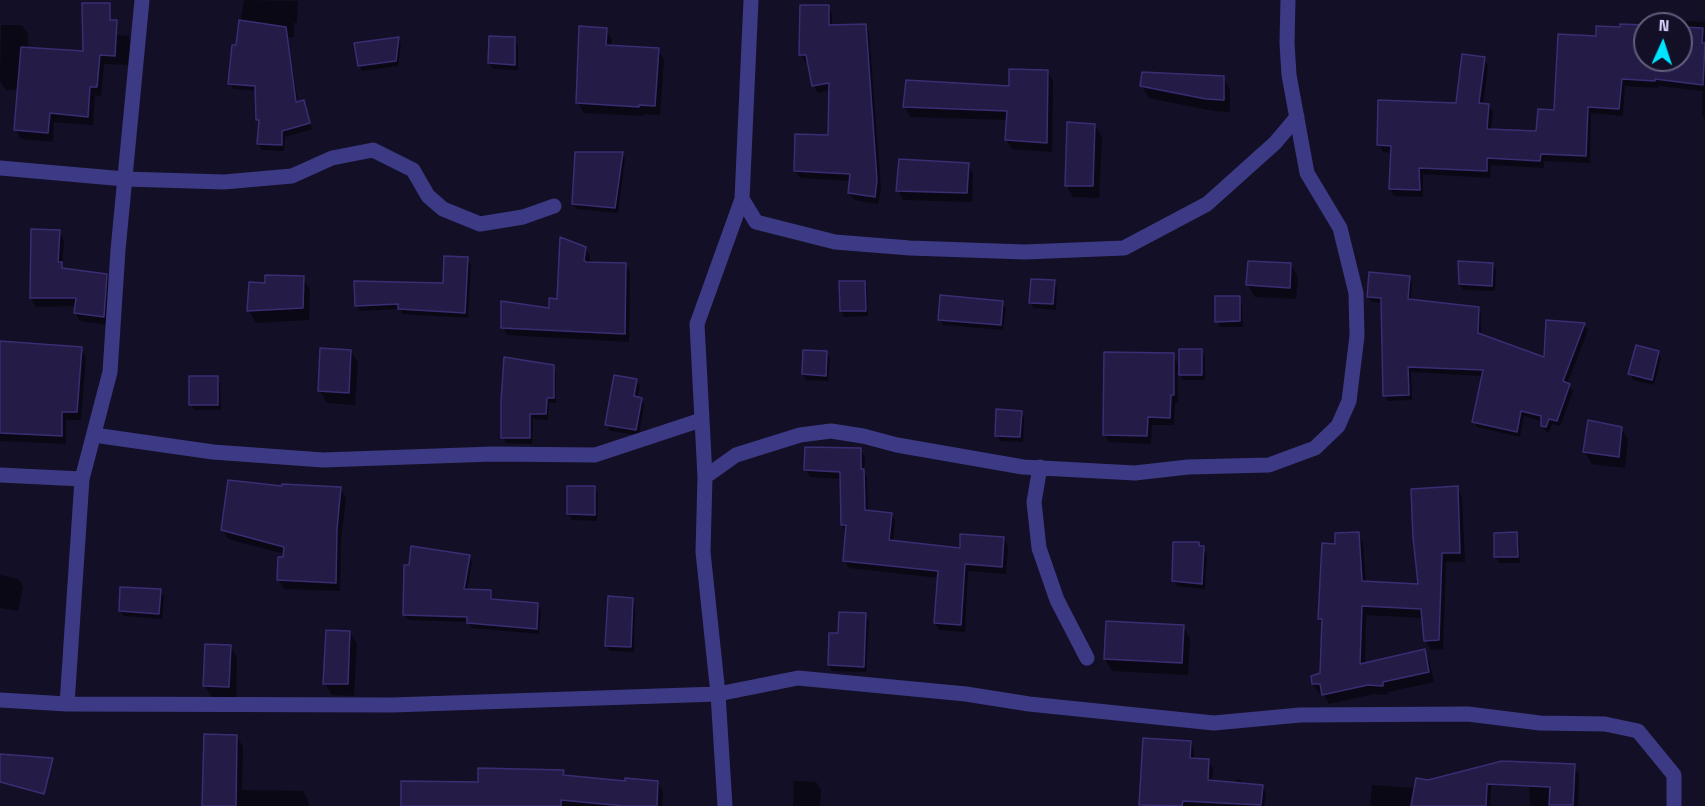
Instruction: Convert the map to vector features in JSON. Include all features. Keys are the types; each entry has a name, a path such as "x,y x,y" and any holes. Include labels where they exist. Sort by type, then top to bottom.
{"street":[{"path":"67,704 82,479 110,372 142,0"},
{"path":"725,806 718,694 703,552 705,477 697,324 742,199 752,0"},
{"path":"705,477 736,455 800,435 831,431 863,435 897,445 1023,467 1135,473 1188,467 1269,465 1315,448 1338,426 1349,401 1357,336 1356,293 1340,228 1307,173 1288,64 1288,0"},
{"path":"742,199 756,222 834,242 910,248 1024,252 1124,248 1207,204 1275,143 1297,117"},
{"path":"0,168 125,179 224,182 292,176 332,158 373,150 413,170 428,196 443,209 480,224 523,217 554,206"},
{"path":"94,435 213,452 323,460 493,454 595,455 701,420"},
{"path":"1040,467 1034,502 1039,548 1057,600 1087,658"},
{"path":"0,475 82,479"},
{"path":"0,700 67,704 392,705 718,694 798,678 966,694 1029,704 1214,723 1300,715 1467,714 1540,723 1605,724 1638,731 1674,775 1674,806"}],"building":[{"path":"82,3 110,3 110,20 117,20 115,56 100,55 97,87 90,87 88,117 50,113 48,133 14,130 21,47 83,51"},
{"path":"800,5 829,5 829,25 866,24 877,180 875,197 848,193 850,174 794,171 795,134 828,135 829,83 812,86 806,55 799,55"},
{"path":"239,20 286,27 296,102 304,100 310,123 282,131 282,145 257,144 259,120 256,120 255,86 228,84 232,45 236,45"},
{"path":"1620,24 1633,25 1633,72 1693,72 1693,28 1703,28 1702,43 1705,43 1703,85 1655,79 1655,81 1622,79 1619,109 1588,107 1586,156 1541,154 1540,161 1487,158 1487,171 1419,168 1420,190 1389,189 1391,146 1377,145 1378,100 1456,103 1462,54 1485,57 1479,103 1489,104 1487,129 1536,131 1538,109 1554,110 1558,34 1596,36 1596,26 1620,27"},
{"path":"579,26 607,28 606,45 659,48 655,106 576,103"},
{"path":"489,36 515,37 515,65 488,63"},
{"path":"399,37 396,61 358,66 354,43"},
{"path":"1009,69 1048,70 1047,143 1005,140 1007,111 903,107 906,80 1009,86"},
{"path":"1142,72 1224,76 1224,100 1206,99 1140,86"},
{"path":"1067,122 1095,124 1093,186 1065,186"},
{"path":"575,152 623,152 615,208 572,204"},
{"path":"899,159 969,163 967,193 896,191"},
{"path":"31,229 60,230 58,262 62,262 62,268 107,274 104,317 74,313 76,298 30,298"},
{"path":"560,237 586,247 584,260 586,262 626,263 625,334 501,328 501,301 549,308 549,298 557,299"},
{"path":"444,256 468,257 465,313 398,309 398,304 355,306 354,281 443,283"},
{"path":"1248,261 1291,263 1290,288 1246,285"},
{"path":"1458,261 1493,263 1492,286 1459,284"},
{"path":"1369,272 1410,276 1408,299 1479,307 1478,333 1544,357 1546,320 1585,323 1563,381 1570,384 1557,421 1549,419 1546,427 1541,426 1541,416 1521,411 1517,432 1472,422 1483,370 1408,367 1409,395 1383,396 1381,298 1367,297"},
{"path":"265,275 304,276 303,308 247,311 249,282 265,283"},
{"path":"1031,279 1055,280 1053,304 1029,303"},
{"path":"839,281 865,281 866,311 840,311"},
{"path":"940,295 1003,301 1001,325 938,320"},
{"path":"1215,296 1240,296 1240,321 1215,322"},
{"path":"0,341 82,347 77,412 62,412 62,436 0,433"},
{"path":"1636,345 1659,351 1652,380 1628,374"},
{"path":"320,348 351,350 349,393 318,391"},
{"path":"1179,349 1202,349 1202,375 1179,375"},
{"path":"803,350 827,351 826,376 802,374"},
{"path":"1104,352 1174,353 1174,395 1171,395 1170,418 1148,417 1147,436 1103,435"},
{"path":"504,357 554,365 554,398 547,398 546,414 530,414 530,438 501,438"},
{"path":"614,375 637,379 634,396 642,398 636,430 605,425"},
{"path":"189,376 218,376 218,405 189,405"},
{"path":"996,409 1022,411 1020,437 995,436"},
{"path":"1588,420 1622,427 1619,457 1583,452"},
{"path":"805,447 861,448 865,510 892,513 889,540 960,548 960,534 1004,537 1002,567 965,564 961,625 934,623 938,571 843,561 846,525 841,525 840,472 804,470"},
{"path":"228,480 282,486 282,484 341,487 337,529 336,583 277,580 278,557 283,557 284,547 221,530"},
{"path":"567,486 595,486 595,515 567,514"},
{"path":"1458,486 1460,553 1442,553 1439,640 1424,641 1421,609 1362,606 1360,664 1425,649 1429,672 1383,682 1383,686 1368,685 1322,695 1320,684 1312,684 1311,676 1320,673 1322,619 1318,619 1322,543 1335,544 1335,533 1359,532 1362,581 1418,584 1411,489"},
{"path":"1517,532 1518,557 1494,557 1494,533"},
{"path":"1173,542 1199,542 1199,546 1204,546 1202,584 1172,581"},
{"path":"411,546 470,555 464,589 491,590 491,599 538,603 537,629 467,623 467,617 403,615 404,565 409,565"},
{"path":"120,587 161,589 159,614 119,611"},
{"path":"608,596 633,598 631,647 605,646"},
{"path":"839,612 866,613 864,667 828,665 829,633 838,633"},
{"path":"1106,621 1184,625 1182,663 1104,659"},
{"path":"326,630 350,631 348,684 323,684"},
{"path":"205,644 231,645 229,687 203,686"},
{"path":"204,734 237,735 236,806 202,806"},
{"path":"1143,738 1191,741 1190,758 1209,759 1208,780 1263,785 1261,805 1183,801 1182,806 1139,805"},
{"path":"0,754 53,758 44,794 0,782"},
{"path":"1502,761 1575,764 1573,805 1549,805 1550,787 1487,784 1486,806 1411,806 1416,778 1428,780"},
{"path":"478,768 564,770 563,775 625,781 625,778 658,781 657,806 624,806 561,800 561,806 401,806 401,781 478,782"}]}
